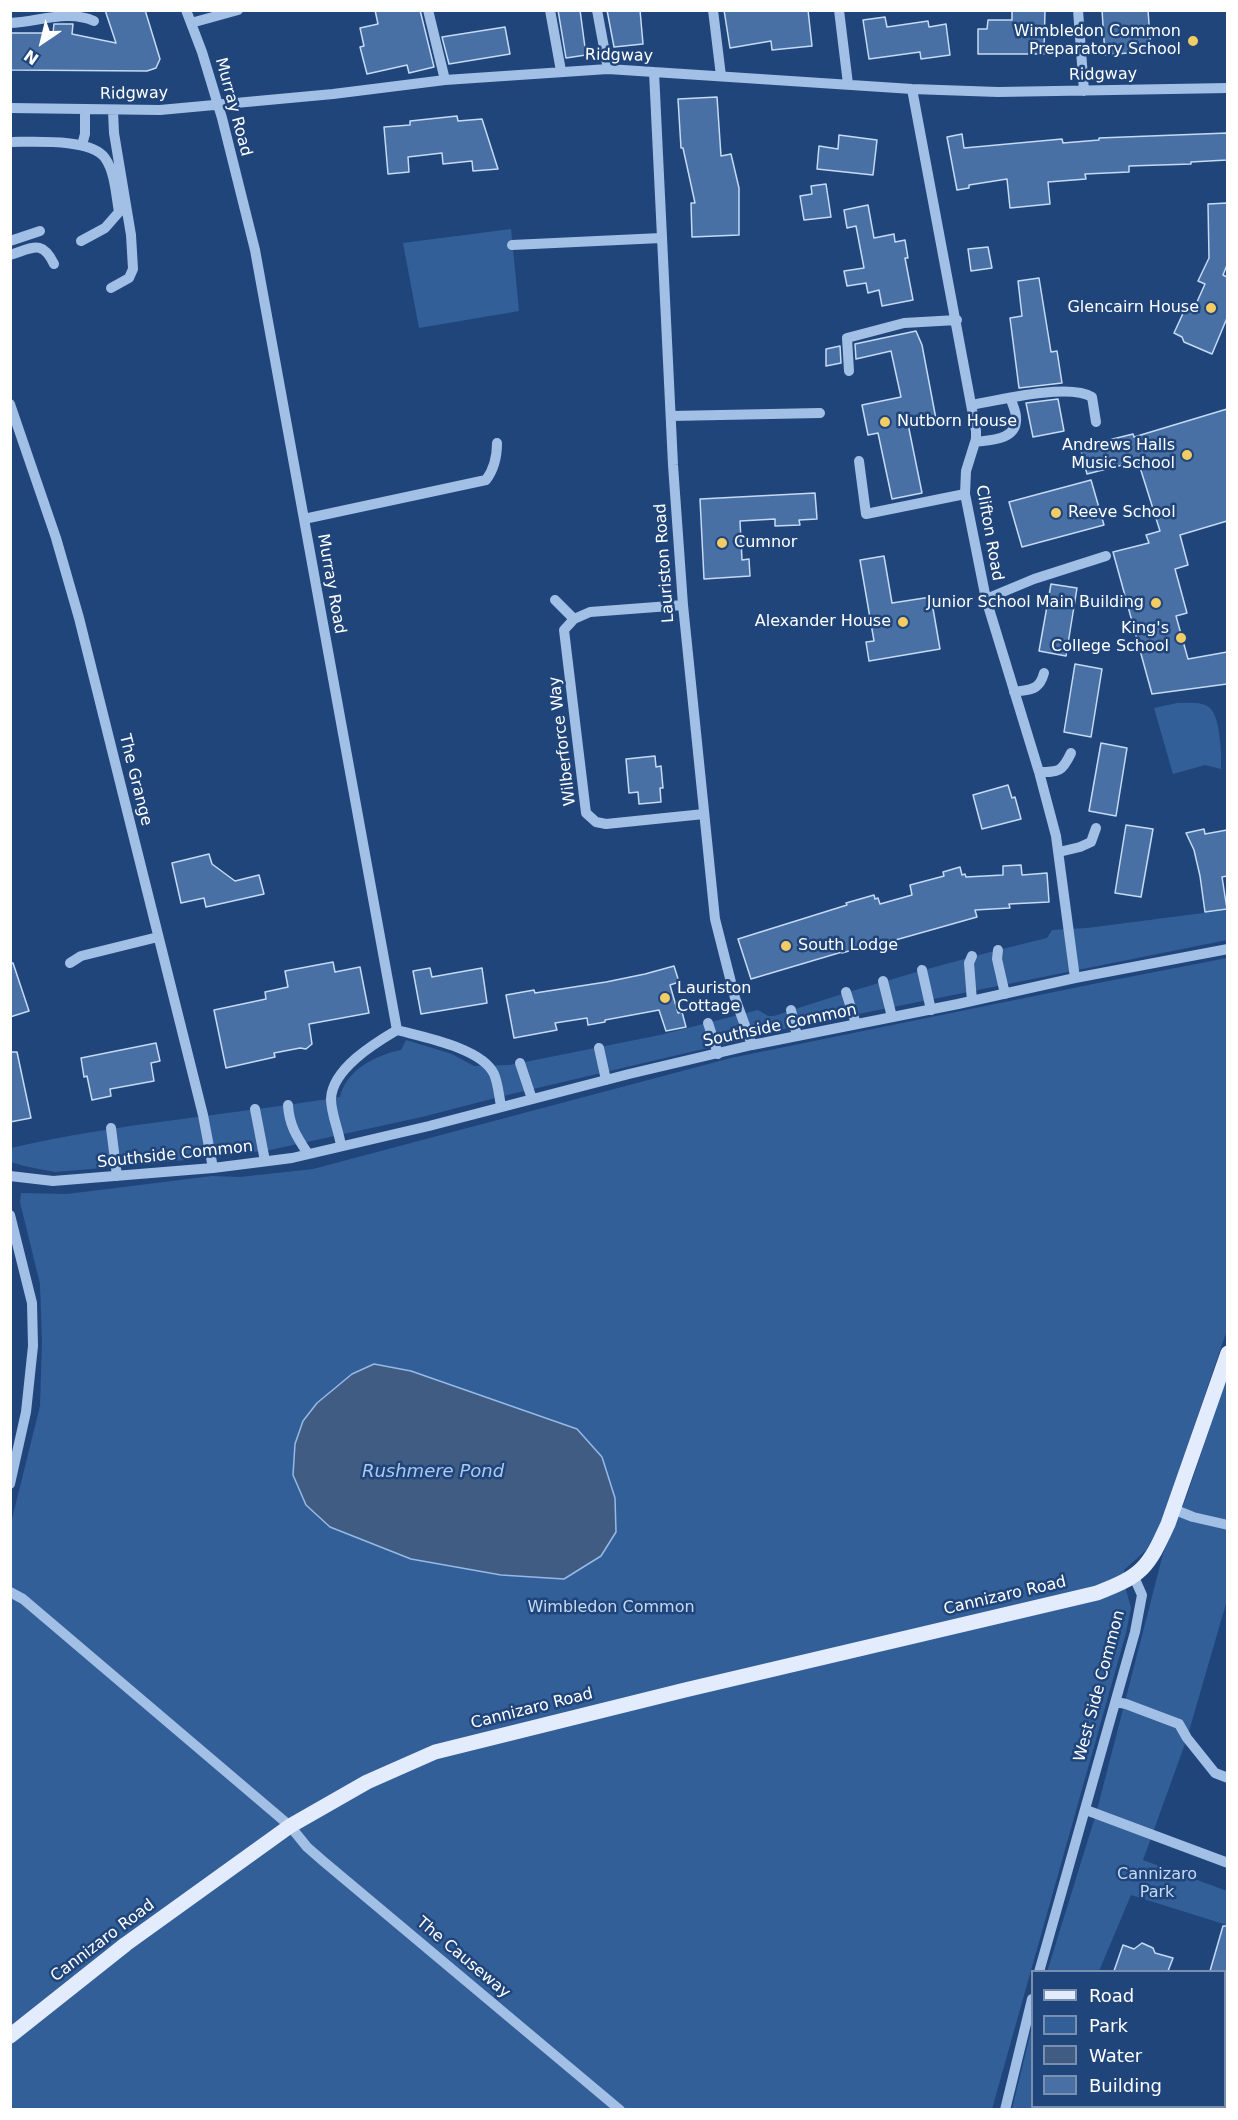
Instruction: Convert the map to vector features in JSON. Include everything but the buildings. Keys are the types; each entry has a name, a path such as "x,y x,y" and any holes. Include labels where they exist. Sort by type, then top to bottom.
{"main road":[{"path":"1134,1577 1156,1548 1173,1509 1227,1353"},
{"name":"Cannizaro Road","path":"10,2036 126,1944 290,1826 367,1782 435,1752 1097,1593 1134,1577"}],"street":[{"name":"Murray Road","path":"186,10 218,104 255,250 398,1029"},
{"path":"191,23 238,10"},
{"path":"428,10 445,80"},
{"path":"550,10 561,71"},
{"path":"597,10 608,69"},
{"path":"713,10 721,76"},
{"path":"839,10 848,84"},
{"path":"1078,10 1084,91"},
{"path":"10,23 68,15 85,17 94,21"},
{"name":"Ridgway","path":"10,108 160,110 333,94 445,80 608,69 912,89 998,92 1227,88"},
{"name":"Lauriston Road","path":"654,72 683,605 704,814 715,919 735,998 752,1045"},
{"name":"Clifton Road","path":"912,89 976,431 966,471 965,494 986,599 1039,772 1059,852 1076,978"},
{"path":"82,145 85,134 85,110"},
{"path":"111,288 129,278 133,269 131,235 114,133 113,111"},
{"path":"10,142 82,145 104,155 109,165 119,212 105,228 81,241"},
{"path":"10,241 40,231"},
{"path":"512,245 662,238"},
{"path":"10,255 37,246 49,253 54,264"},
{"path":"849,371 847,338 904,323 957,320"},
{"path":"972,405 1045,393 1085,393 1092,397 1096,422"},
{"path":"975,442 1002,439 1010,434 1015,426 1016,418 1011,399"},
{"name":"The Grange","path":"10,404 56,538 80,618 203,1115 213,1168"},
{"path":"671,416 820,413"},
{"path":"304,519 486,480 497,456 497,442"},
{"path":"859,461 866,514 965,494"},
{"path":"986,599 1034,579 1106,556"},
{"path":"555,600 574,619 590,612 683,605"},
{"name":"Wilberforce Way","path":"574,619 564,630 586,813 596,822 606,824 704,814"},
{"path":"1014,692 1036,687 1041,683 1044,673"},
{"path":"1039,772 1056,772 1064,767 1071,753"},
{"path":"1059,852 1080,848 1091,842 1096,828"},
{"path":"70,963 81,956 158,937"},
{"name":"Southside Common","path":"10,1176 53,1181 213,1168 308,1154 752,1045 1227,949"},
{"path":"998,950 997,958 1005,994"},
{"path":"968,959 972,1001"},
{"path":"922,970 931,1010"},
{"path":"883,981 892,1017"},
{"path":"846,992 856,1024"},
{"path":"791,1010 797,1036"},
{"path":"708,1023 718,1054"},
{"path":"341,1146 331,1101 332,1091 365,1049 398,1029 480,1058 494,1073 501,1106"},
{"path":"600,1048 606,1080"},
{"path":"520,1063 532,1099"},
{"path":"288,1105 293,1132 308,1154"},
{"path":"255,1109 265,1161"},
{"path":"111,1128 117,1176"},
{"path":"10,1215 32,1303 33,1346 26,1412 10,1484"},
{"path":"1173,1509 1193,1517 1227,1525"},
{"name":"West Side Common","path":"1040,1970 1135,1632 1142,1595 1134,1577"},
{"name":"The Causeway","path":"10,1592 24,1599 290,1826 323,1861 620,2109"},
{"path":"1116,1702 1179,1724 1215,1773 1227,1778"},
{"path":"1086,1810 1227,1863"},
{"path":"1005,2109 1031,2003"}],"green space":[{"path":"511,229 519,311 419,328 403,243"},
{"path":"1177,703 1203,704 1210,708 1216,719 1220,737 1221,769 1205,765 1173,774 1154,708"},
{"path":"1227,910 1227,940 754,1035 750,1038 422,1117 270,1150 151,1164 55,1172 11,1162 11,1148 52,1139 340,1097 343,1087 363,1065 401,1050 406,1040 452,1054 474,1066 510,1065 660,1035 758,1010 768,1016 774,1016 910,974 1047,938 1052,930 1087,928"},
{"name":"Wimbledon Common","path":"1227,958 1227,1330 1160,1526 1146,1550 1124,1570 1124,1582 1131,1608 1126,1633 992,2109 11,2110 11,1523 40,1406 42,1341 40,1284 20,1202 21,1193 67,1194 212,1176 240,1177 313,1169 731,1058"},
{"name":"Cannizaro Park","path":"1227,1377 1227,1600 1187,1738 1143,1860 1227,1891 1227,1925 1131,1895 1099,1970 1048,1970 1096,1814 1163,1554 1186,1498"},
{"path":"1031,2031 1031,2108 1044,2108 1012,2109"}],"water":[{"name":"Rushmere Pond","path":"374,1364 411,1371 577,1429 602,1457 615,1498 616,1532 601,1556 564,1579 501,1575 411,1559 330,1527 306,1505 293,1475 295,1444 303,1421 317,1403 352,1374"}],"place":[{"name":"Wimbledon Common Preparatory School","path":"1193,41"},
{"name":"Glencairn House","path":"1211,308"},
{"name":"Nutborn House","path":"885,422"},
{"name":"Andrews Halls Music School","path":"1187,455"},
{"name":"Reeve School","path":"1056,513"},
{"name":"Cumnor","path":"722,543"},
{"name":"Junior School Main Building","path":"1156,603"},
{"name":"Alexander House","path":"903,622"},
{"name":"King's College School","path":"1181,638"},
{"name":"South Lodge","path":"786,946"},
{"name":"Lauriston Cottage","path":"665,998"}]}
